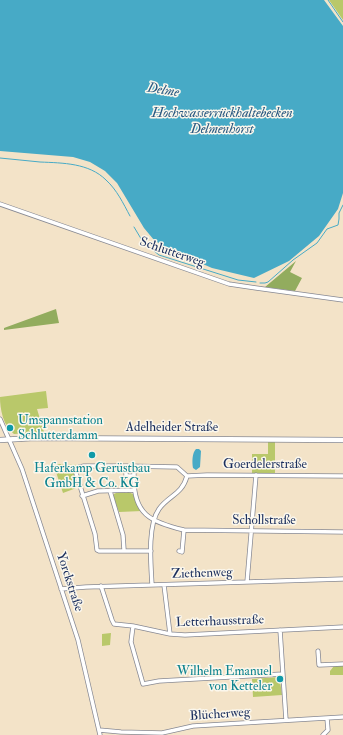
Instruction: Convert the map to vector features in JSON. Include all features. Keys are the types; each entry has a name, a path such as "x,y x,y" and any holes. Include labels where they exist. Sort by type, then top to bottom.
{"main road":[{"name":"Adelheider Straße","path":"0,440 35,438 343,440"}],"street":[{"name":"Schlutterweg","path":"0,204 229,284 343,300"},
{"name":"Yorckstraße","path":"0,418 22,469 78,640 100,735"},
{"path":"126,466 126,476 134,476"},
{"path":"82,496 98,491 134,490 134,466"},
{"path":"151,551 97,550 95,534 76,473 79,467 177,467 187,476 183,488 159,510 155,520 150,536 151,551 152,585"},
{"path":"247,582 256,475"},
{"name":"Goerdelerstraße","path":"187,476 343,476"},
{"name":"Schollstraße","path":"134,490 138,505 144,512 155,520 184,530 343,532"},
{"path":"110,491 123,535 124,550"},
{"path":"184,530 180,552 187,552"},
{"name":"Ziethenweg","path":"61,589 101,586 343,579"},
{"path":"164,585 170,634"},
{"name":"Letterhausstraße","path":"101,586 114,624 133,626 170,634 196,635 343,627"},
{"path":"133,626 131,642 143,684 159,681 283,674"},
{"path":"280,630 286,720"},
{"path":"318,651 319,665 343,664"},
{"name":"Blücherweg","path":"99,730 162,733 193,726 343,717"},
{"path":"323,735 328,730 328,718"}],"green space":[{"path":"329,0 343,0 343,20"},
{"path":"296,261 290,272 302,278 295,291 265,287"},
{"path":"56,309 59,323 4,330 4,328"},
{"path":"46,391 48,408 37,409 44,432 14,434 10,431 7,427 2,412 0,397"},
{"path":"268,442 275,442 275,473 252,473 252,454 268,454"},
{"path":"58,464 78,465 74,473 79,487 63,493 54,466"},
{"path":"118,492 128,492 133,494 137,505 142,511 119,512 113,496"},
{"path":"111,633 110,645 102,646 102,634"},
{"path":"334,666 343,666 343,675 330,675 330,671"},
{"path":"279,677 281,680 282,695 253,697 252,679"}],"water":[{"name":"Hochwasserrückhaltebecken Delmenhorst","path":"0,0 324,0 343,26 343,193 338,209 319,236 289,261 254,278 212,268 168,249 154,240 144,228 117,183 105,171 90,162 73,157 0,151"},
{"path":"196,449 201,451 200,467 196,470 193,468 192,460"}],"waterway":[{"path":"328,0 343,22"},
{"path":"0,158 75,165 92,170 99,174 113,188 120,197 130,216"},
{"path":"260,283 268,282 293,260 317,243 327,229 338,225 339,213 343,205"},
{"path":"134,227 143,242 159,255 238,280 256,282"}],"place":[{"name":"Umspannstation Schlutterdamm","path":"10,428"},
{"name":"Haferkamp Gerüstbau GmbH & Co. KG","path":"92,455"},
{"name":"Wilhelm Emanuel von Ketteler","path":"280,679"}],"water label":[{"name":"Delme","path":"163,91"}]}
